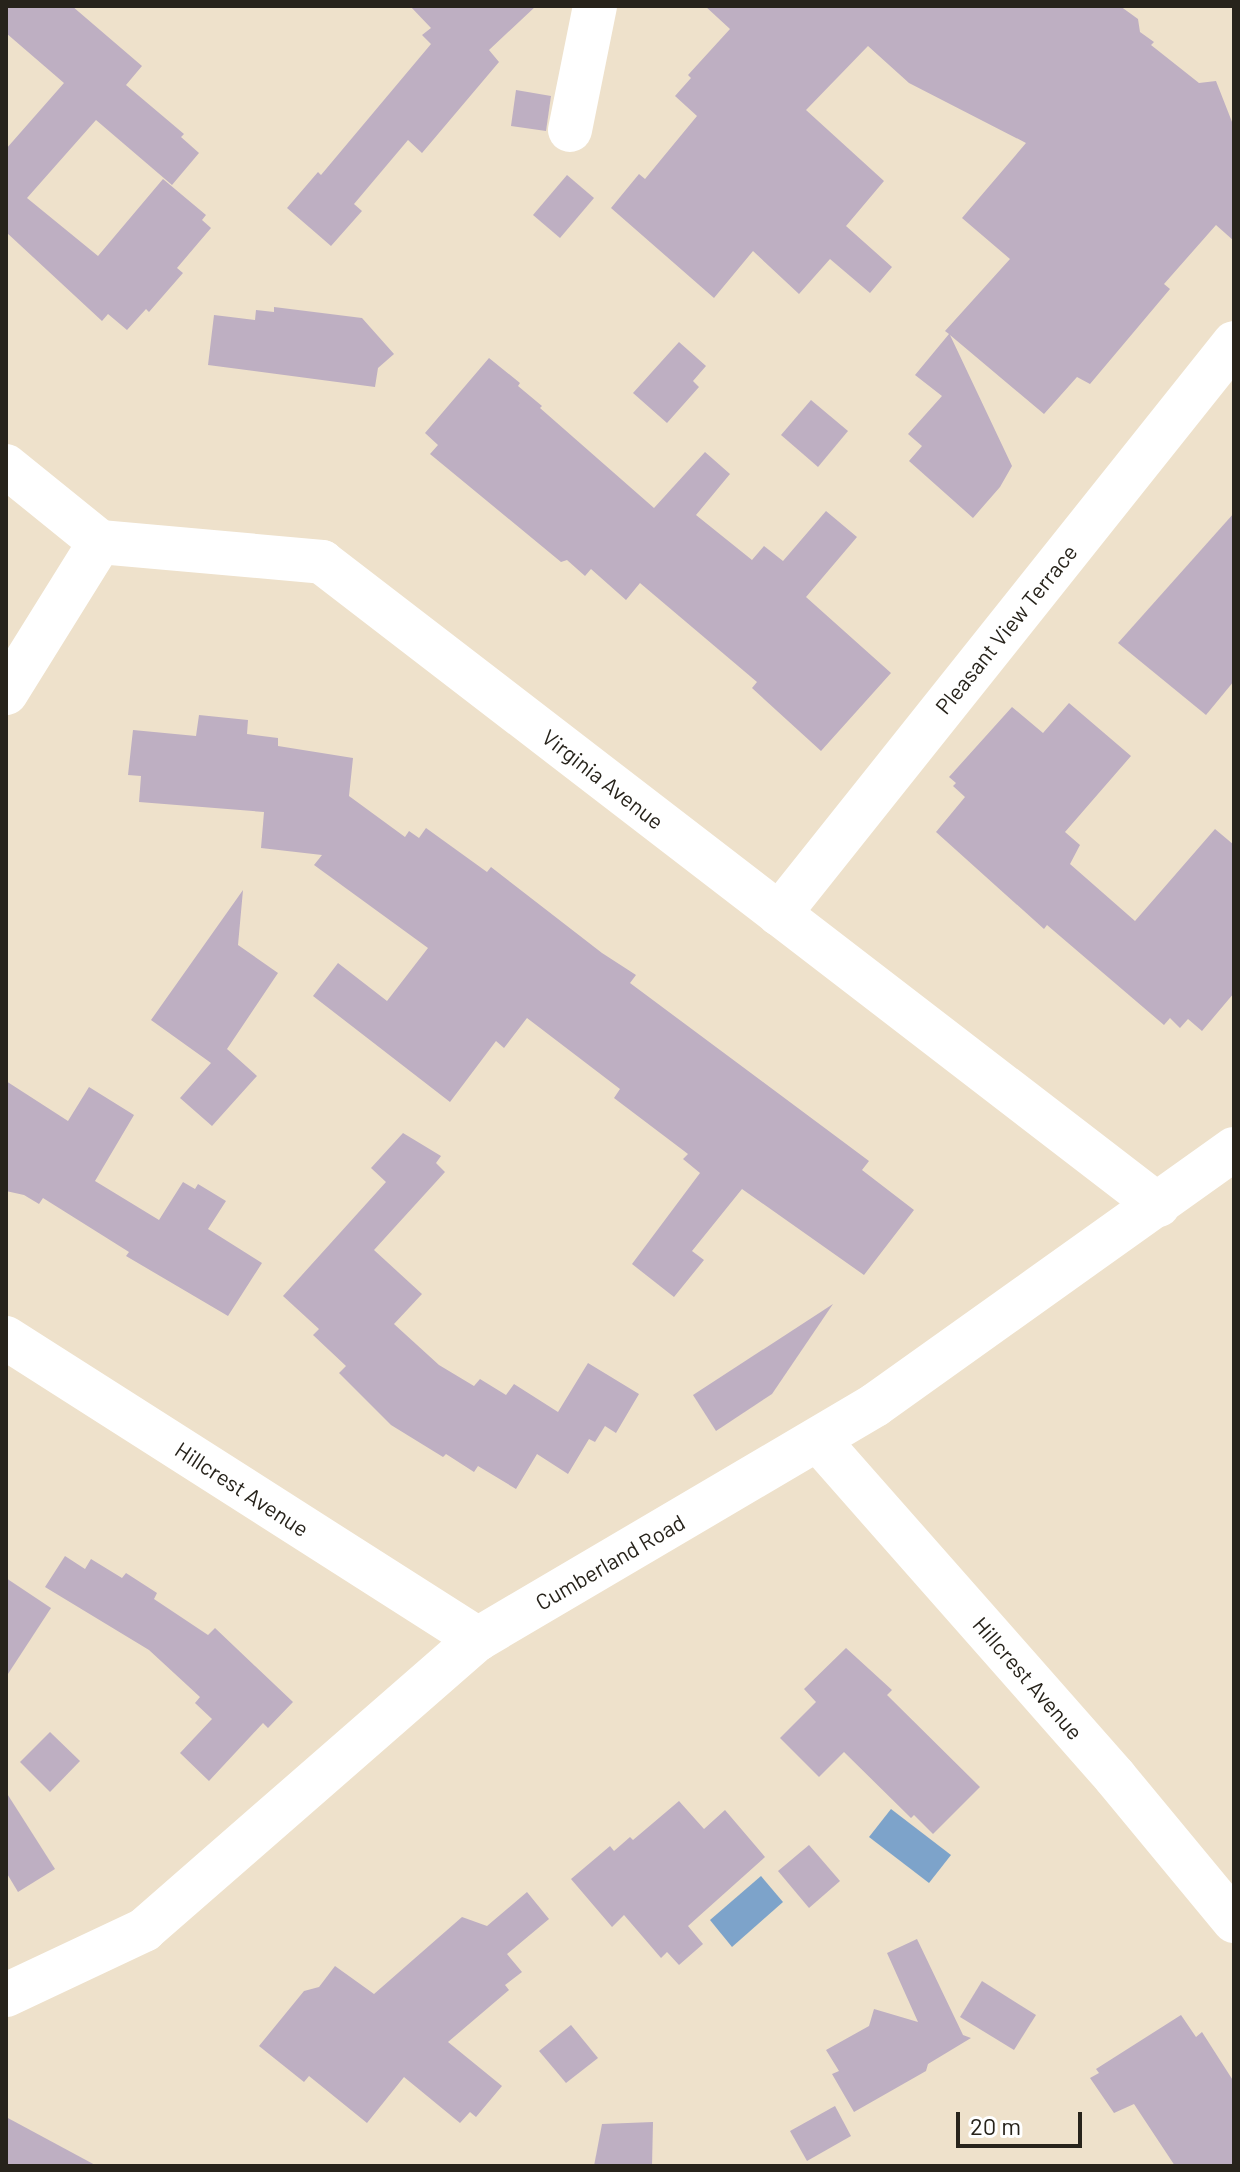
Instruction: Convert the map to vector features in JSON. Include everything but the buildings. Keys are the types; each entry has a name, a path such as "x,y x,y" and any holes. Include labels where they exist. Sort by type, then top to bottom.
{"street":[{"path":"570,130 595,6"},
{"name":"Pleasant View Terrace","path":"779,914 1234,343"},
{"path":"6,466 100,542 6,693"},
{"name":"Virginia Avenue","path":"100,542 322,562 1158,1205"},
{"name":"Cumberland Road","path":"6,1995 144,1930 478,1639 875,1405 1234,1149"},
{"name":"Hillcrest Avenue","path":"6,1338 478,1639"},
{"name":"Hillcrest Avenue","path":"818,1440 1105,1765 1234,1921"}],"water":[{"path":"891,1809 951,1855 929,1883 869,1837"},
{"path":"761,1876 783,1902 732,1947 710,1920"}]}
